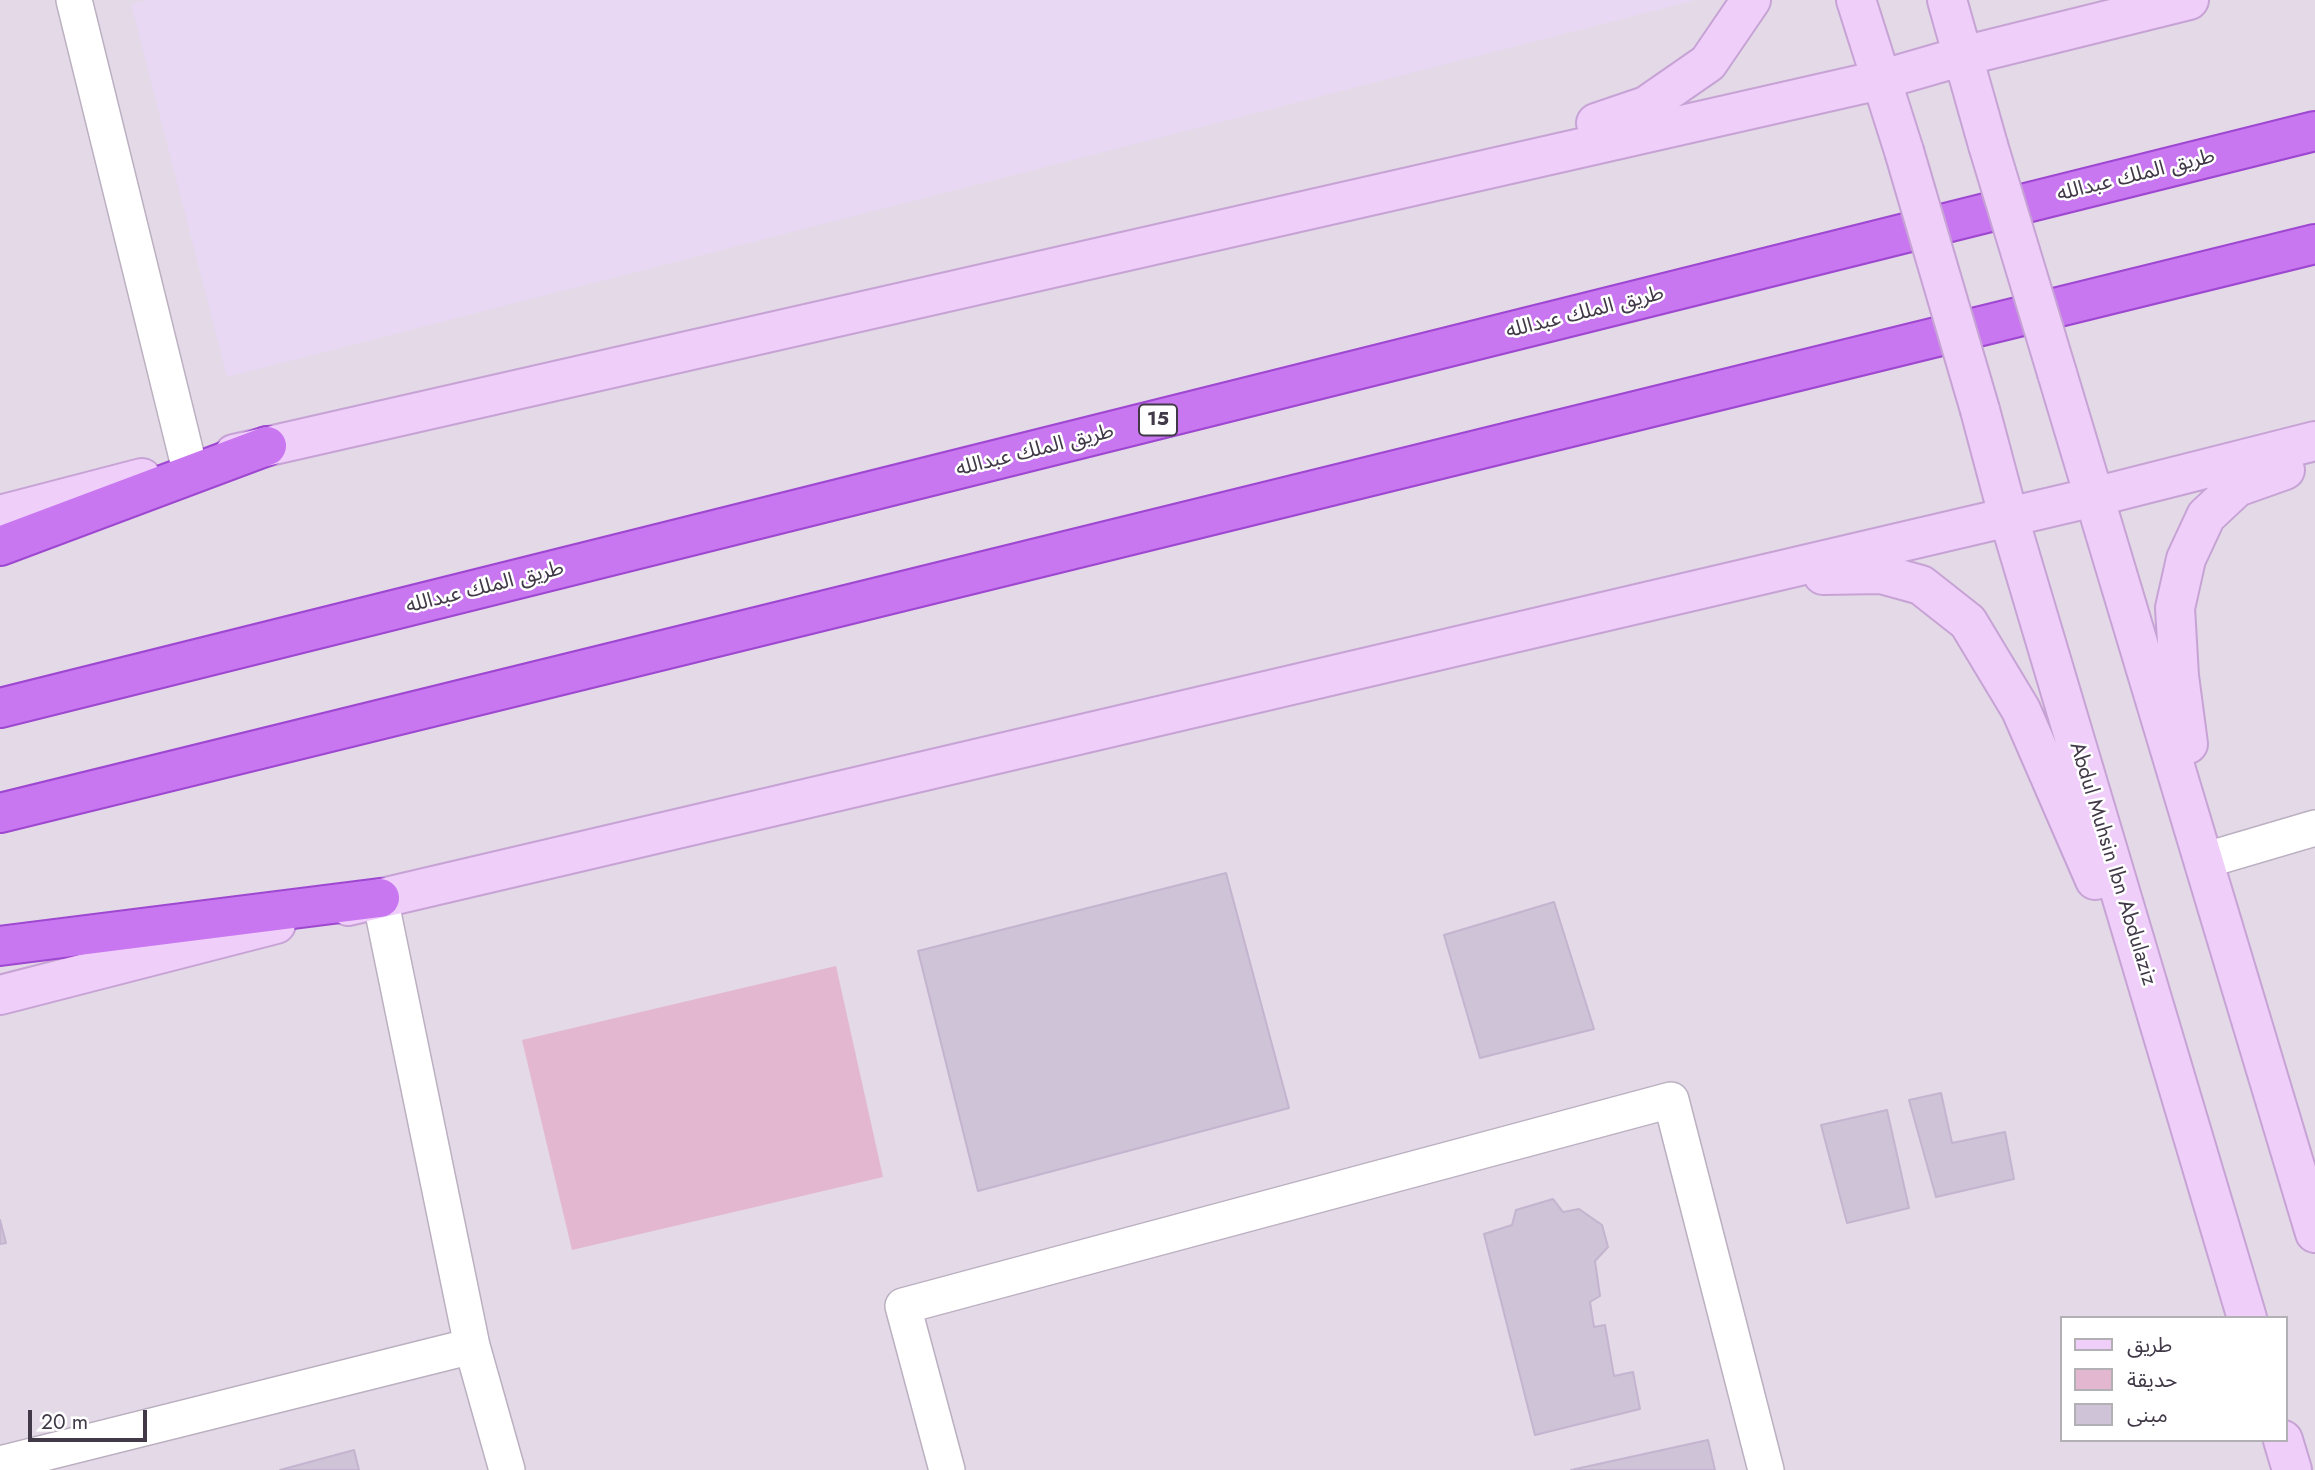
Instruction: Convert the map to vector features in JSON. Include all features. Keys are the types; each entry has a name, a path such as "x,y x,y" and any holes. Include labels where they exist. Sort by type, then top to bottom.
{"highway":[{"name":"طريق الملك عبدالله","path":"0,708 2315,131"},
{"path":"0,813 2315,244"},
{"path":"0,546 267,446"},
{"path":"0,946 380,898"}],"main road":[{"path":"1431,182 1646,106 1708,63 1751,0"},
{"path":"1856,0 1880,80"},
{"path":"1947,0 1988,145 2315,1233"},
{"path":"0,514 267,446 1880,80 1963,56 2189,0"},
{"name":"Abdul Muhsin Ibn Abdulaziz","path":"1880,80 1904,151 2008,515 2245,1316"},
{"path":"0,995 380,898 2094,497 2315,441"},
{"path":"2203,861 2179,676 2175,608 2186,559 2206,516 2237,488 2315,459"},
{"path":"1748,577 1881,574 1921,585 1968,622 2021,710 2164,1040"},
{"path":"2284,1442 2292,1470"}],"street":[{"path":"74,0 189,466"},
{"path":"2203,861 2315,828"},
{"path":"380,898 472,1346 507,1470"},
{"path":"947,1470 903,1306 1671,1100 1766,1470"},
{"path":"0,1464 472,1346"}],"shaded area":[{"path":"0,0 2315,0 2315,1470 0,1470"},
{"path":"148,0 1696,0 227,377 131,4"}],"green space":[{"path":"836,966 883,1177 572,1250 522,1040"}],"building":[{"path":"1226,873 1289,1108 978,1191 918,951"},
{"path":"1554,902 1594,1029 1480,1058 1444,935"},
{"path":"1941,1093 1952,1143 2005,1132 2014,1179 1936,1197 1909,1100"},
{"path":"1887,1110 1909,1208 1847,1223 1821,1125"},
{"path":"1553,1199 1563,1212 1579,1209 1602,1225 1608,1247 1595,1261 1600,1296 1590,1302 1594,1327 1605,1325 1614,1376 1633,1372 1640,1409 1535,1435 1484,1234 1512,1225 1516,1210"},
{"path":"0,1220 6,1243 0,1244"},
{"path":"1708,1440 1715,1470 1571,1470"},
{"path":"354,1450 359,1470 280,1470"}]}
